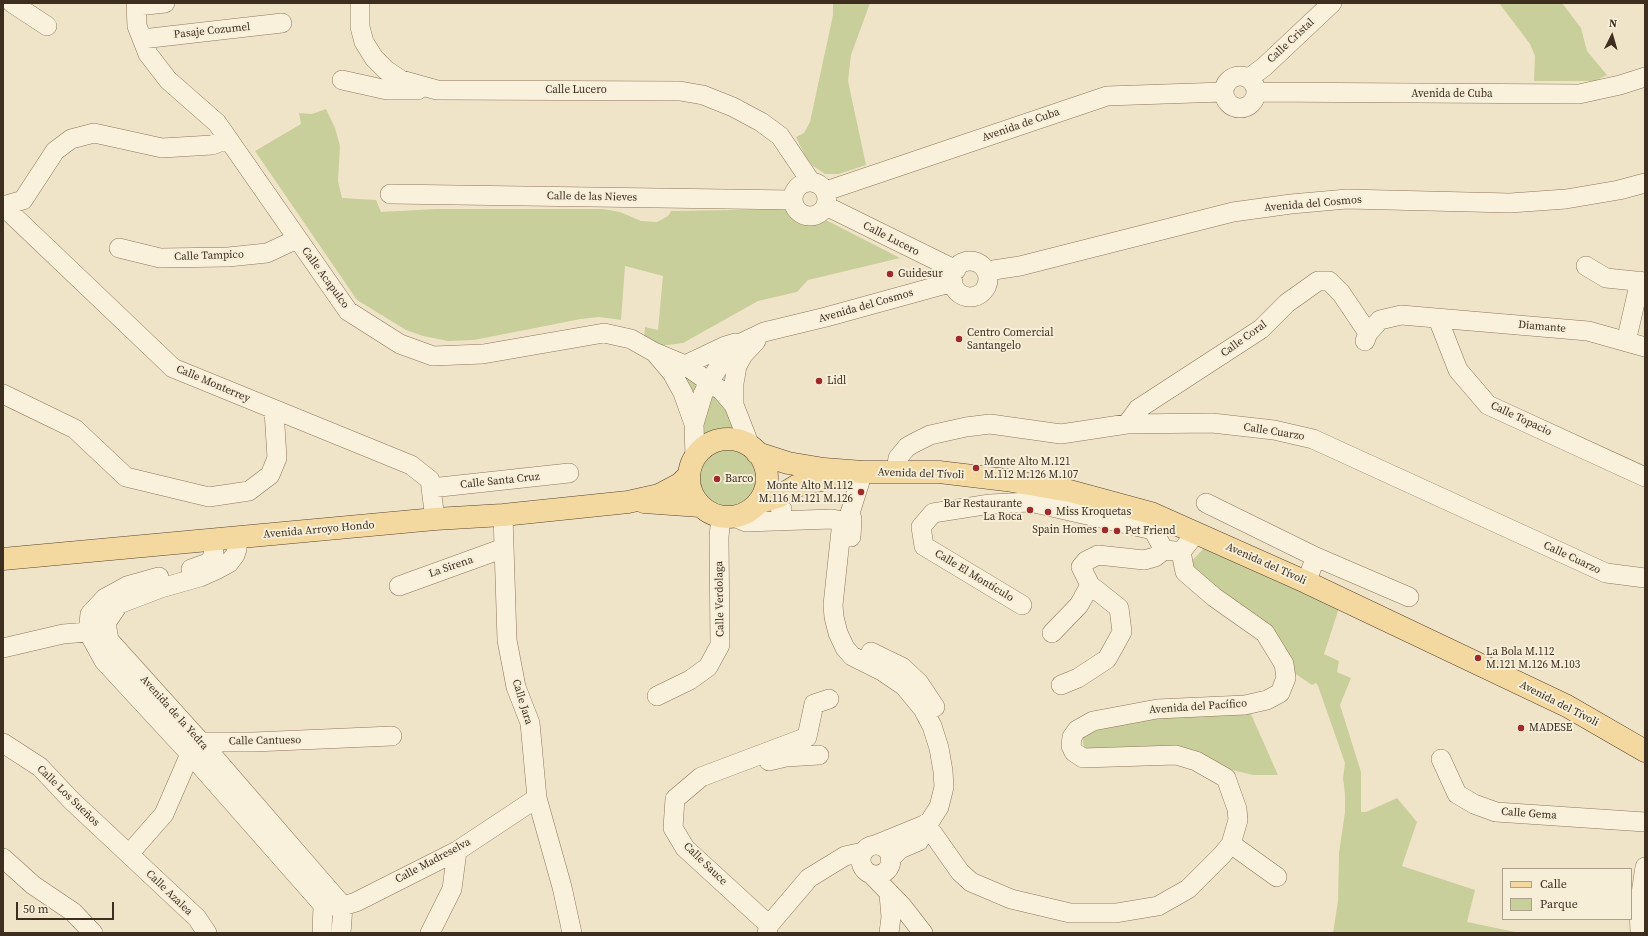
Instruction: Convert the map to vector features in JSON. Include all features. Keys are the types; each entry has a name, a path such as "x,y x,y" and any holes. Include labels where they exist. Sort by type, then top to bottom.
{"main road":[{"path":"720,440 740,441 753,449 765,468 766,496 743,514 728,517 706,511 700,506 691,492 692,466 710,443 720,440"},
{"name":"Avenida del Tívoli","path":"753,449 788,463 816,468 863,472 939,472 1006,480 1070,491 1151,513 1306,582 1567,706 1644,750"},
{"name":"Avenida Arroyo Hondo","path":"3,559 435,519 503,515 635,501 666,492 680,484 692,466"},
{"name":"Avenida del Tívoli","path":"766,496 819,479 863,472"},
{"name":"Avenida Arroyo Hondo","path":"635,501 700,506"}],"street":[{"path":"12,3 47,26"},
{"path":"136,5 165,3"},
{"name":"Calle Lucero","path":"360,3 360,27 364,42 374,58 386,70 401,80 437,90 680,91 702,95 733,107 761,122 780,136 821,193 954,276"},
{"name":"Calle Cristal","path":"1253,85 1264,67 1332,3"},
{"name":"Calle Acapulco","path":"136,5 137,26 148,54 168,80 217,123 348,311 400,344 433,356 483,354 604,333 632,339 654,352"},
{"name":"Pasaje Cozumel","path":"142,39 282,23"},
{"path":"1242,76 1253,85 1253,103 1243,108 1230,105 1224,97 1223,92 1226,82 1231,79 1242,76"},
{"name":"Avenida de Cuba","path":"1253,85 1579,94 1645,78"},
{"path":"342,80 387,90 437,90"},
{"name":"Avenida de Cuba","path":"821,193 1107,96 1223,92"},
{"path":"3,206 23,200 55,151 71,140 94,133 162,148 212,145 228,139"},
{"name":"Avenida del Cosmos","path":"986,272 1020,266 1234,212 1291,204 1347,199 1510,203 1566,199 1619,190 1645,183"},
{"path":"802,184 821,193 819,214 807,217 797,211 793,200 797,188 802,184"},
{"name":"Calle de las Nieves","path":"390,194 793,200"},
{"name":"Calle Monterrey","path":"3,206 173,368 411,465 430,480 435,519"},
{"name":"Calle Tampico","path":"118,248 160,258 228,257 267,252 297,239"},
{"path":"969,261 981,265 986,272 988,279 987,286 977,296 967,297 956,289 954,276 963,263 969,261"},
{"path":"1586,266 1606,278 1643,282 1626,342"},
{"name":"Avenida del Cosmos","path":"778,330 954,276"},
{"name":"Calle Coral","path":"1126,424 1138,409 1261,329 1287,303 1318,282 1329,281 1341,293 1367,337"},
{"name":"Diamante","path":"1367,337 1380,320 1401,315 1588,331 1645,347"},
{"name":"Calle Topacio","path":"1438,319 1458,370 1488,405 1645,477"},
{"path":"692,466 694,424 700,403 709,382 724,359 741,343 754,335 778,330"},
{"path":"734,405 735,374 743,354 758,339 778,330"},
{"path":"685,365 725,346 741,343"},
{"path":"654,352 685,365 722,391 734,405 753,449"},
{"path":"654,352 672,373 683,393 694,424"},
{"path":"3,394 75,428 126,477 209,497 249,492 270,475 277,458 274,410"},
{"name":"Calle Cuarzo","path":"896,471 898,458 907,447 914,443 930,435 966,427 990,424 1061,434 1126,424 1212,423 1274,430 1313,439 1606,573 1645,578"},
{"path":"768,929 800,887 822,871 845,856 929,829 940,828 952,801 955,778 950,744 940,714 919,683 902,667 857,645 850,637 844,607 852,519 850,513 863,472"},
{"name":"Calle Santa Cruz","path":"431,488 569,473"},
{"path":"766,496 780,507 794,514 850,513"},
{"name":"Calle El Montículo","path":"1022,605 924,546 921,527 933,513 990,504 1030,502 1153,530 1172,551"},
{"path":"1206,503 1316,557 1409,597"},
{"name":"Calle Jara","path":"503,515 507,640 516,687 530,723 536,798 562,887 572,933"},
{"path":"728,517 746,522 839,519 842,524 833,604 834,617 843,643 852,656 882,671 904,686 923,709 932,726 939,748 943,776 942,797 929,829 900,849 879,875 845,869 822,871"},
{"name":"Calle Verdolaga","path":"657,696 690,680 708,667 720,644 719,537 728,517"},
{"path":"1061,686 1078,678 1107,659 1122,632 1118,608 1090,585 1081,567 1086,561 1098,555 1144,560 1156,557 1172,551 1196,533"},
{"path":"3,648 63,634 95,623 119,604 161,588 200,577 229,562 237,550 235,538"},
{"path":"95,623 105,598 127,586 193,569 208,563 214,554 212,540"},
{"name":"La Sirena","path":"399,586 504,548"},
{"name":"Avenida del Pacífico","path":"929,829 960,872 971,882 1010,899 1070,913 1116,913 1158,906 1188,889 1231,844 1238,820 1237,809 1226,778 1196,761 1176,755 1083,758 1074,752 1071,746 1072,737 1077,730 1093,721 1157,709 1245,705 1267,700 1280,693 1286,678 1284,664 1265,633 1214,597 1186,572 1172,551"},
{"path":"1306,582 1316,557"},
{"path":"1052,633 1079,605 1090,585"},
{"name":"Avenida de la Yedra","path":"95,623 104,660 196,748 343,906"},
{"name":"Calle Sauce","path":"768,929 685,848 673,828 675,799 701,777 807,737 814,704 829,698"},
{"name":"Calle Cantueso","path":"196,748 254,742 392,736"},
{"name":"Calle Los Sueños","path":"3,743 40,767 71,800 129,854"},
{"path":"129,854 164,814 196,748"},
{"name":"Avenida de la Yedra","path":"196,748 323,905"},
{"name":"Calle Sauce","path":"701,777 786,757 819,754"},
{"name":"Calle Gema","path":"1441,759 1457,794 1474,804 1496,812 1645,822"},
{"name":"Calle Madreselva","path":"323,905 343,906 457,850 536,798"},
{"path":"1231,844 1277,876"},
{"path":"869,848 880,846 887,851 907,913 906,918 896,920 889,932"},
{"path":"869,848 861,863 868,873 907,913"},
{"path":"430,933 452,889 457,850"},
{"name":"Calle Azalea","path":"129,854 197,918 207,933"},
{"path":"3,858 33,885 72,912 93,933"},
{"path":"1640,933 1639,907 1645,867"},
{"path":"322,933 323,905"},
{"path":"341,933 343,906"},
{"path":"889,932 891,912 907,913"}],"green space":[{"path":"833,3 870,3 851,55 848,81 866,165 839,174 825,174 813,166 806,158 796,137 804,133 810,122 833,15"},
{"path":"1499,3 1562,3 1581,28 1587,51 1607,75 1595,81 1534,81 1535,56 1530,44"},
{"path":"326,109 335,128 340,146 338,181 342,198 376,200 381,212 436,209 603,209 620,212 641,221 657,222 668,216 671,211 788,209 801,222 811,224 818,223 824,219 900,258 808,280 797,292 758,301 683,343 660,346 644,340 645,327 658,330 663,276 625,266 621,320 599,317 581,319 474,340 448,341 423,336 406,330 357,300 255,151 301,124 299,113 312,114"},
{"path":"679,369 699,381 692,403"},
{"path":"711,391 721,397 735,430 726,428 716,429 701,438"},
{"path":"728,449 739,451 752,462 755,467 757,478 755,489 744,502 739,505 728,507 717,505 704,494 701,489 699,478 701,467 712,454 717,451"},
{"path":"1207,545 1340,605 1324,654 1339,661 1337,672 1351,678 1340,705 1361,772 1361,812 1366,812 1397,798 1417,822 1402,866 1475,890 1467,922 1520,933 1333,933 1338,901 1339,853 1345,812 1343,778 1345,763 1316,683 1312,685 1290,670 1187,566"},
{"path":"1250,712 1278,775 1253,775 1232,770 1212,762 1085,751 1083,743 1083,736 1095,729 1127,720"}],"place":[{"name":"Guidesur","path":"890,274"},
{"name":"Centro Comercial Santangelo","path":"959,339"},
{"name":"Lidl","path":"819,381"},
{"name":"Monte Alto M.121 M.112 M.126 M.107","path":"976,468"},
{"name":"Barco","path":"717,479"},
{"name":"Monte Alto M.112 M.116 M.121 M.126","path":"861,492"},
{"name":"Bar Restaurante La Roca","path":"1030,510"},
{"name":"Miss Kroquetas","path":"1048,512"},
{"name":"Spain Homes","path":"1105,530"},
{"name":"Pet Friend","path":"1117,531"},
{"name":"La Bola M.112 M.121 M.126 M.103","path":"1478,658"},
{"name":"MADESE","path":"1521,728"}]}
